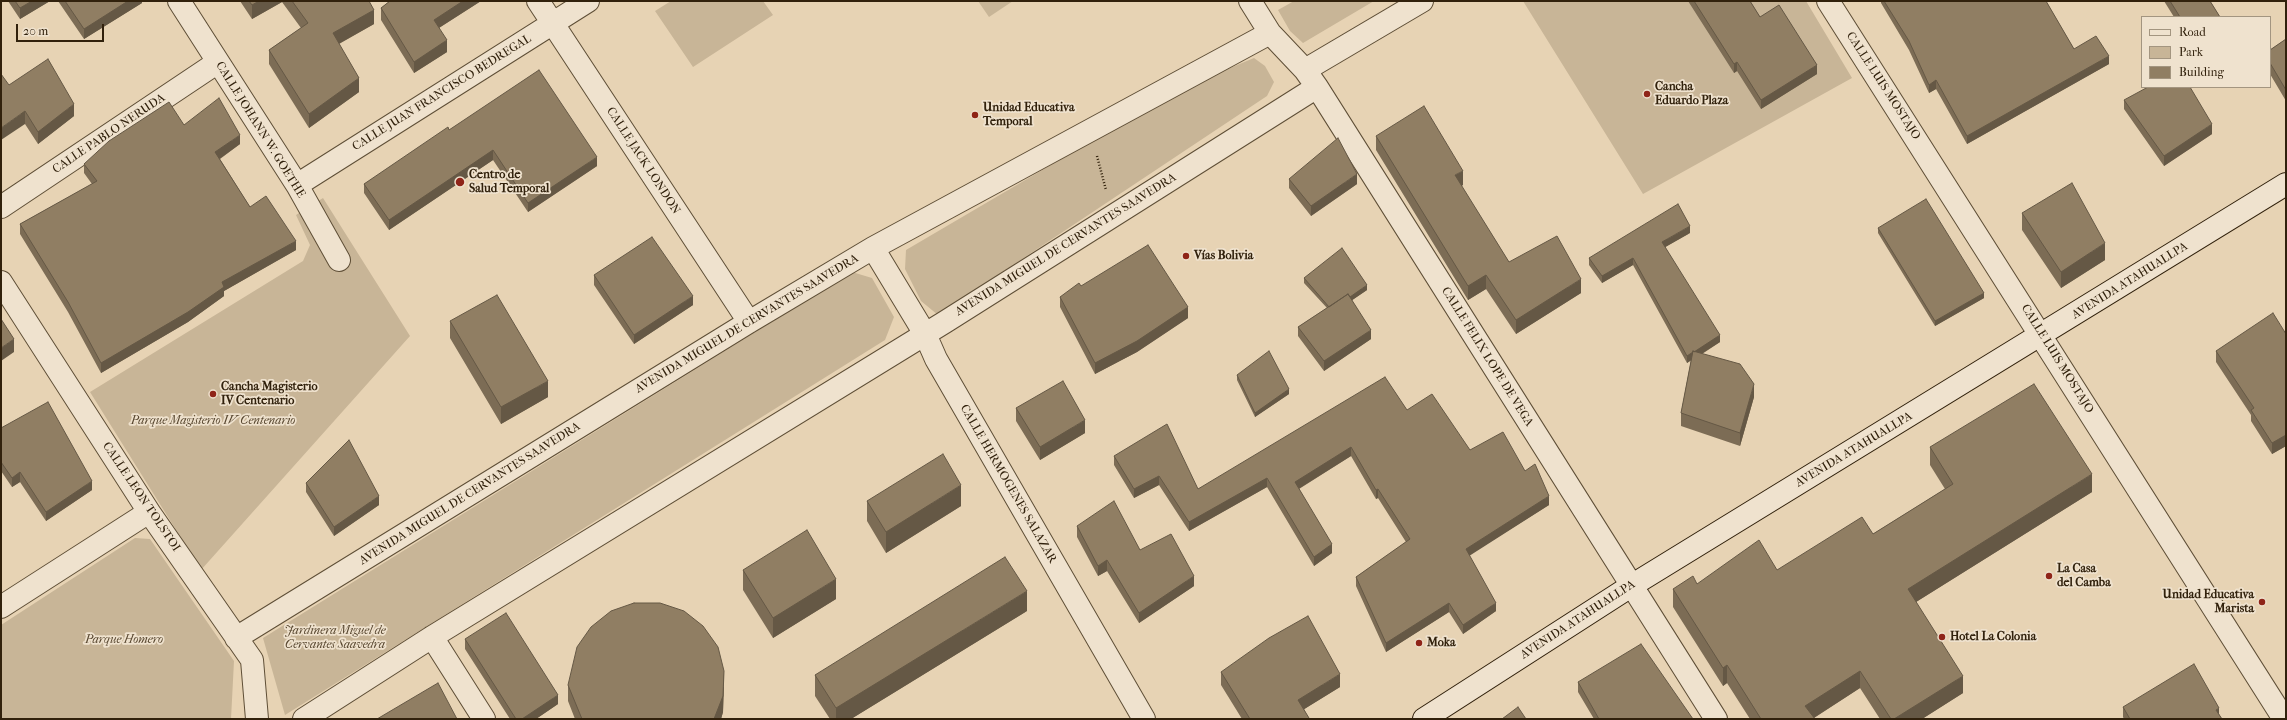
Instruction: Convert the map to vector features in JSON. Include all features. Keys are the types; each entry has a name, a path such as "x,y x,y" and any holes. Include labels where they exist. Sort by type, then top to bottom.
{"street":[{"name":"CALLE JOHANN W. GOETHE","path":"179,1 297,185 339,260"},
{"name":"CALLE JACK LONDON","path":"538,1 749,322"},
{"name":"CALLE JUAN FRANCISCO BEDREGAL","path":"297,185 588,1"},
{"name":"CALLE FELIX LOPE DE VEGA","path":"1250,1 1270,33 1305,70 1318,88 1716,719"},
{"path":"1305,70 1422,1"},
{"name":"CALLE LUIS MOSTAJO","path":"1828,1 2284,719"},
{"name":"AVENIDA MIGUEL DE CERVANTES SAAVEDRA","path":"236,638 749,322 873,248 1270,33"},
{"name":"CALLE PABLO NERUDA","path":"1,207 218,62"},
{"name":"AVENIDA MIGUEL DE CERVANTES SAAVEDRA","path":"304,719 432,637 925,334 1318,88"},
{"name":"AVENIDA ATAHUALLPA","path":"1424,719 1631,586 2042,336 2286,184"},
{"name":"CALLE HERMOGENES SALAZAR","path":"873,248 925,334 936,359 1144,719"},
{"name":"CALLE LEON TOLSTOI","path":"1,282 149,512 252,660 258,719"},
{"path":"1,607 149,512"},
{"path":"432,637 484,719"}],"path":[{"path":"1090,130 1112,216"}],"green space":[{"path":"671,1 763,1 773,15 693,67 655,11"},
{"path":"978,1 1013,1 989,17"},
{"path":"1294,1 1374,1 1303,43 1290,31 1278,10"},
{"path":"1523,1 1806,1 1852,78 1643,194"},
{"path":"1254,58 1265,66 1274,82 1267,96 938,315 921,301 905,269 906,250 1182,88"},
{"name":"Parque Magisterio IV Centenario","path":"323,198 410,336 201,570 90,392 303,261 310,245 296,215"},
{"name":"Jardinera Miguel de Cervantes Saavedra","path":"852,272 872,278 894,317 885,340 285,715 263,638"},
{"name":"Parque Homero","path":"135,538 150,539 234,661 231,719 1,719 1,625"}],"building":[{"path":"15,1 32,1 20,8"},
{"path":"65,1 128,1 84,29"},
{"path":"249,1 259,1 252,5"},
{"path":"292,1 369,1 374,10 333,33 359,78 309,114 269,50 308,23"},
{"path":"390,1 463,1 434,20 447,40 414,62 381,8"},
{"path":"1694,1 1750,1 1760,17 1779,5 1817,65 1761,100 1737,62 1734,64"},
{"path":"1884,1 2046,1 2074,49 2096,36 2109,56 1967,136 1936,80 1929,85 1909,41"},
{"path":"2170,1 2210,1 2219,16 2179,16"},
{"path":"2286,39 2286,90 2271,65 2271,49"},
{"path":"48,59 74,104 38,132 25,111 1,128 1,74 9,85"},
{"path":"539,70 597,157 528,203 493,150 389,220 364,184 448,127 449,130"},
{"path":"2146,88 2191,88 2212,124 2164,156 2124,100"},
{"path":"219,98 240,135 215,152 250,207 266,196 296,241 222,282 224,287 188,312 101,363 68,302 20,224 97,181 84,164 109,141 169,102 184,125"},
{"path":"1424,106 1463,171 1455,175 1509,262 1557,236 1581,279 1516,320 1486,275 1468,286 1376,136"},
{"path":"1338,138 1357,174 1311,206 1289,179"},
{"path":"2072,183 2105,243 2061,272 2022,213"},
{"path":"1926,199 1984,293 1935,321 1878,228"},
{"path":"1678,204 1690,226 1662,242 1720,335 1687,356 1633,258 1602,276 1589,258"},
{"path":"652,237 693,296 634,335 594,275"},
{"path":"1148,245 1188,307 1137,341 1095,363 1060,297 1079,283 1081,286"},
{"path":"1342,248 1367,285 1350,297 1348,294 1329,307 1304,278"},
{"path":"1348,294 1371,330 1324,361 1298,327"},
{"path":"497,295 548,381 501,407 450,321"},
{"path":"2273,313 2286,334 2286,435 2272,443 2251,410 2254,408 2216,351"},
{"path":"1,319 14,339 1,348"},
{"path":"1269,351 1289,389 1255,413 1237,375"},
{"path":"1693,351 1740,364 1754,384 1740,433 1681,413"},
{"path":"1385,377 1407,410 1432,394 1470,450 1503,432 1525,471 1535,464 1549,496 1466,549 1496,603 1463,625 1449,603 1386,643 1356,577 1410,539 1378,489 1376,490 1351,447 1295,482 1332,544 1314,557 1267,478 1189,522 1159,476 1134,489 1114,456 1167,424 1198,489"},
{"path":"1063,381 1085,420 1040,447 1016,408"},
{"path":"2034,384 2092,474 1908,589 1963,676 1894,719 1891,719 1860,671 1805,706 1815,719 1761,719 1727,665 1723,668 1673,589 1693,576 1697,584 1759,540 1777,570 1862,517 1873,534 1953,484 1930,447"},
{"path":"48,402 92,481 46,512 20,472 12,478 1,462 1,428"},
{"path":"349,440 379,496 334,527 306,483"},
{"path":"943,454 961,485 886,532 867,501"},
{"path":"1114,501 1140,550 1171,534 1194,576 1139,613 1107,560 1098,566 1077,526"},
{"path":"807,530 836,579 773,618 743,570"},
{"path":"1005,557 1027,591 836,708 815,675"},
{"path":"634,603 660,603 684,611 703,626 718,647 724,671 723,696 714,719 582,719 568,685 577,647 591,627 611,611"},
{"path":"506,613 558,695 522,719 516,719 465,639"},
{"path":"1308,616 1340,674 1298,700 1309,718 1307,719 1250,719 1221,672 1269,638"},
{"path":"1641,644 1693,719 1599,719 1578,682"},
{"path":"2194,664 2219,708 2216,710 2222,719 2130,719 2123,707"},
{"path":"438,683 457,719 377,719"},
{"path":"1518,707 1526,719 1502,719"}],"place":[{"name":"Cancha Eduardo Plaza","path":"1647,94"},
{"name":"Unidad Educativa Temporal","path":"975,115"},
{"name":"Centro de Salud Temporal","path":"460,182"},
{"name":"Vías Bolivia","path":"1186,256"},
{"name":"Cancha Magisterio IV Centenario","path":"213,394"},
{"name":"La Casa del Camba","path":"2049,576"},
{"name":"Unidad Educativa Marista","path":"2262,602"},
{"name":"Hotel La Colonia","path":"1942,637"},
{"name":"Moka","path":"1419,643"}]}
